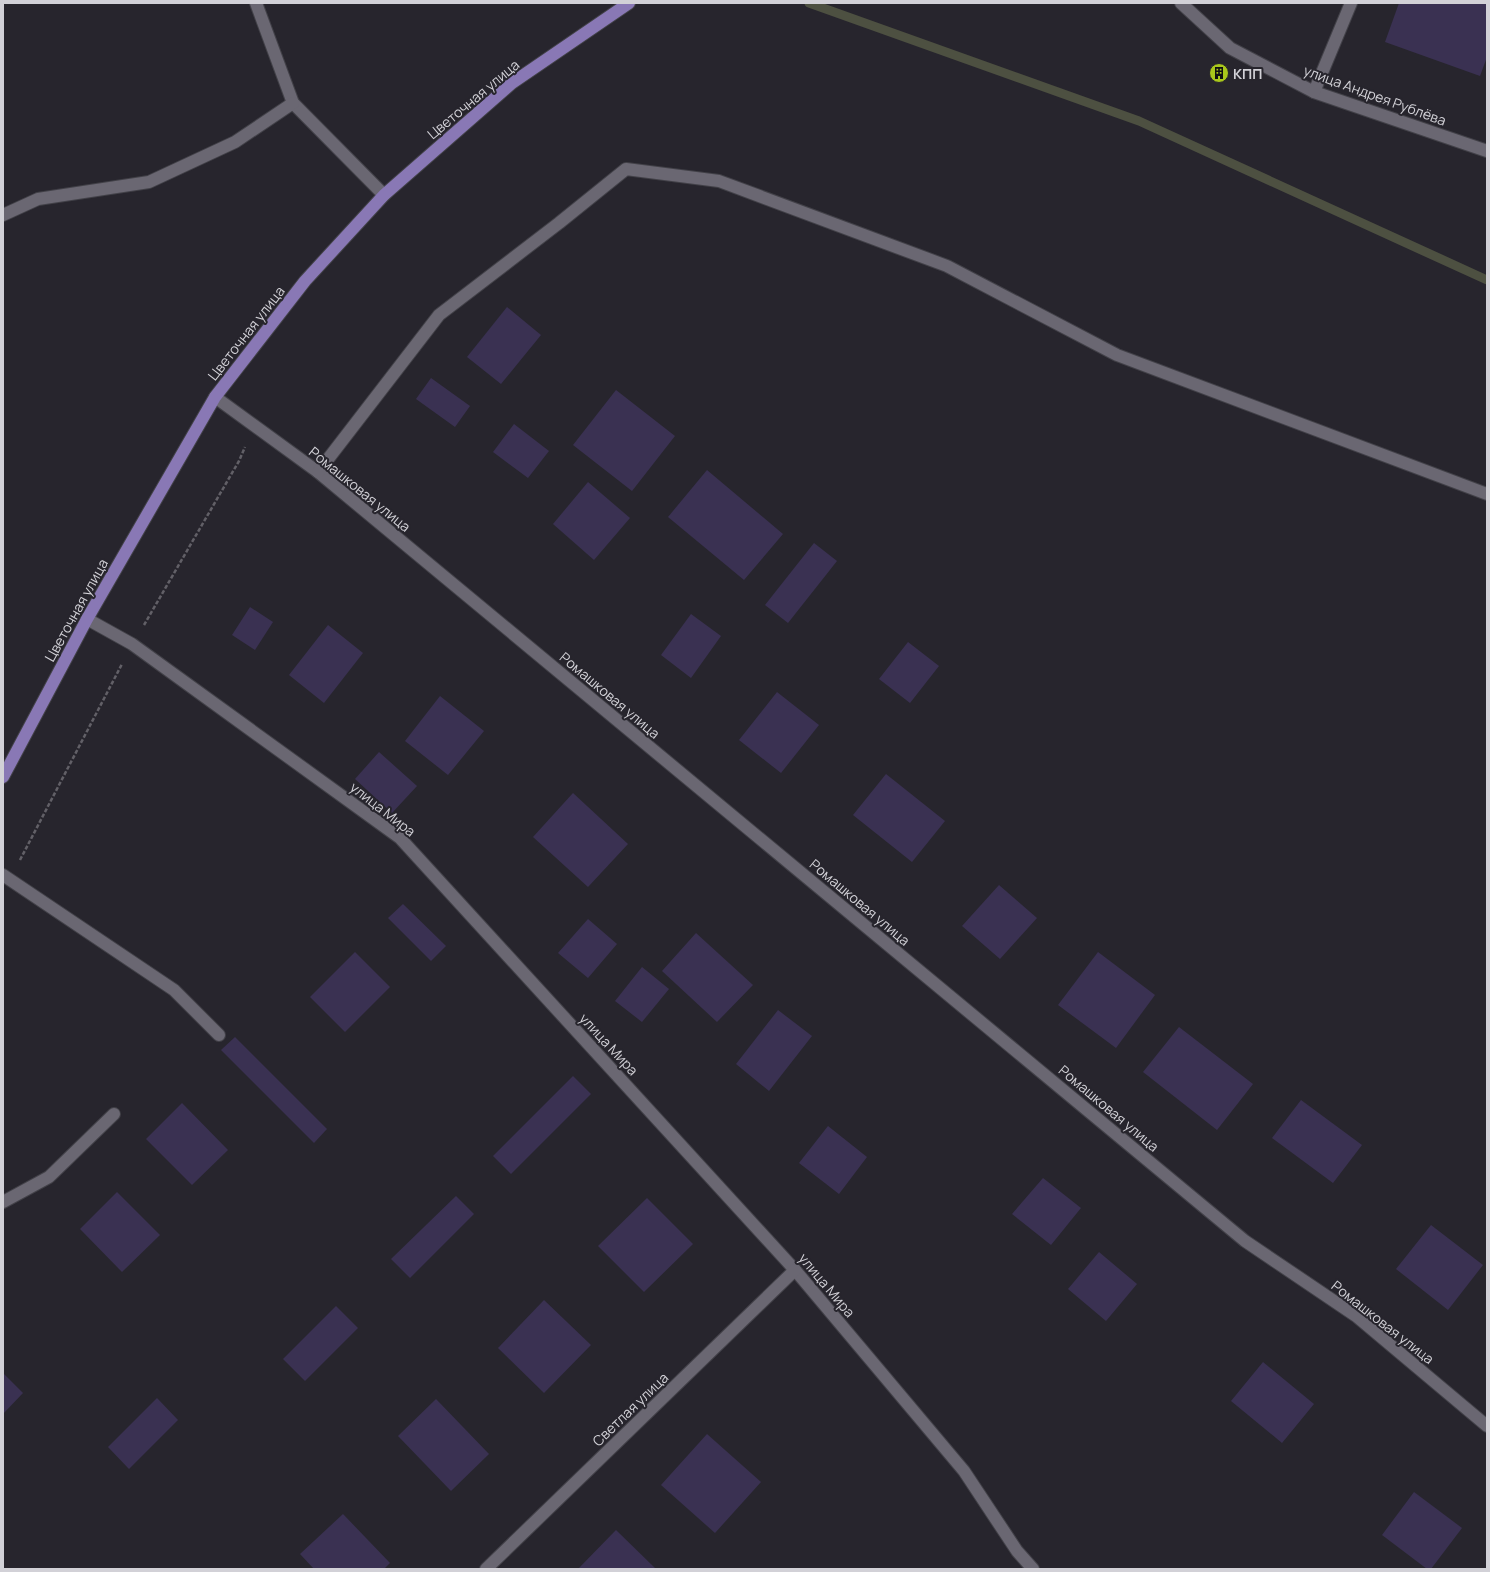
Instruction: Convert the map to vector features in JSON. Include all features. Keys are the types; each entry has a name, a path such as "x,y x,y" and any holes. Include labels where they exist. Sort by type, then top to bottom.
{"main road":[{"name":"Цветочная улица","path":"3,777 87,619 215,398 305,281 384,194 512,83 629,3"}],"street":[{"path":"256,3 293,103 384,194"},
{"name":"улица Андрея Рублёва","path":"1181,3 1230,48 1314,92 1487,151"},
{"path":"1314,92 1351,3"},
{"path":"3,215 38,199 149,182 235,142 293,103"},
{"path":"318,472 440,316 559,224 626,169 719,181 940,264 1117,355 1487,494"},
{"name":"Ромашковая улица","path":"215,398 318,472 1245,1241 1356,1316 1487,1426"},
{"name":"улица Мира","path":"87,619 132,644 400,838 795,1270 964,1471 1017,1551 1033,1569"},
{"path":"3,875 174,990 219,1036"},
{"path":"3,1202 49,1177 114,1114"},
{"name":"Светлая улица","path":"486,1569 795,1270"}],"building":[{"path":"1399,3 1487,3 1487,57 1480,76 1385,42"},
{"name":"КПП","path":"1219,64 1227,71 1219,81 1210,74"},
{"path":"507,307 541,335 501,384 467,357"},
{"path":"431,378 470,406 455,427 416,399"},
{"path":"616,390 675,436 632,491 573,445"},
{"path":"514,424 549,451 528,478 493,452"},
{"path":"707,470 783,534 744,580 668,517"},
{"path":"588,482 630,518 594,560 553,524"},
{"path":"814,543 837,561 788,623 765,605"},
{"path":"250,607 273,622 255,650 232,635"},
{"path":"691,614 721,636 691,678 661,655"},
{"path":"328,625 363,653 324,703 289,675"},
{"path":"908,642 939,666 910,703 879,679"},
{"path":"777,692 819,725 781,773 739,740"},
{"path":"440,696 484,731 448,775 405,741"},
{"path":"379,752 417,786 392,813 355,779"},
{"path":"886,774 945,821 912,862 853,815"},
{"path":"573,793 628,844 588,887 533,837"},
{"path":"999,885 1037,918 1000,959 962,926"},
{"path":"403,904 446,946 431,961 388,918"},
{"path":"588,919 617,944 588,978 558,953"},
{"path":"696,933 753,985 717,1022 662,971"},
{"path":"355,952 390,987 345,1032 310,997"},
{"path":"1098,952 1155,995 1116,1048 1058,1005"},
{"path":"642,967 669,989 642,1022 615,1001"},
{"path":"778,1010 812,1036 769,1091 736,1064"},
{"path":"1179,1027 1253,1084 1217,1130 1143,1072"},
{"path":"235,1037 327,1129 314,1143 221,1050"},
{"path":"573,1076 591,1094 511,1174 493,1156"},
{"path":"1301,1100 1362,1145 1333,1183 1272,1138"},
{"path":"182,1103 228,1150 192,1185 146,1139"},
{"path":"828,1126 867,1157 839,1194 799,1163"},
{"path":"1043,1178 1081,1208 1051,1245 1012,1214"},
{"path":"117,1192 160,1235 122,1272 80,1229"},
{"path":"456,1196 474,1214 410,1278 391,1259"},
{"path":"647,1198 693,1244 644,1292 598,1246"},
{"path":"1431,1225 1483,1265 1448,1310 1396,1269"},
{"path":"1099,1252 1137,1284 1106,1321 1068,1289"},
{"path":"544,1300 591,1345 544,1393 498,1348"},
{"path":"336,1306 358,1328 305,1381 283,1359"},
{"path":"1263,1362 1314,1404 1282,1443 1231,1401"},
{"path":"3,1373 23,1393 3,1414"},
{"path":"157,1398 178,1420 129,1469 108,1447"},
{"path":"436,1399 489,1454 451,1491 398,1436"},
{"path":"707,1434 761,1482 715,1533 661,1485"},
{"path":"1414,1492 1462,1528 1431,1569 1427,1569 1382,1535"},
{"path":"343,1514 390,1563 384,1569 314,1569 300,1554"},
{"path":"616,1530 655,1568 578,1569"}],"waterway":[{"path":"809,3 1139,121 1487,280"}],"place":[{"name":"КПП","path":"1219,73"}]}
